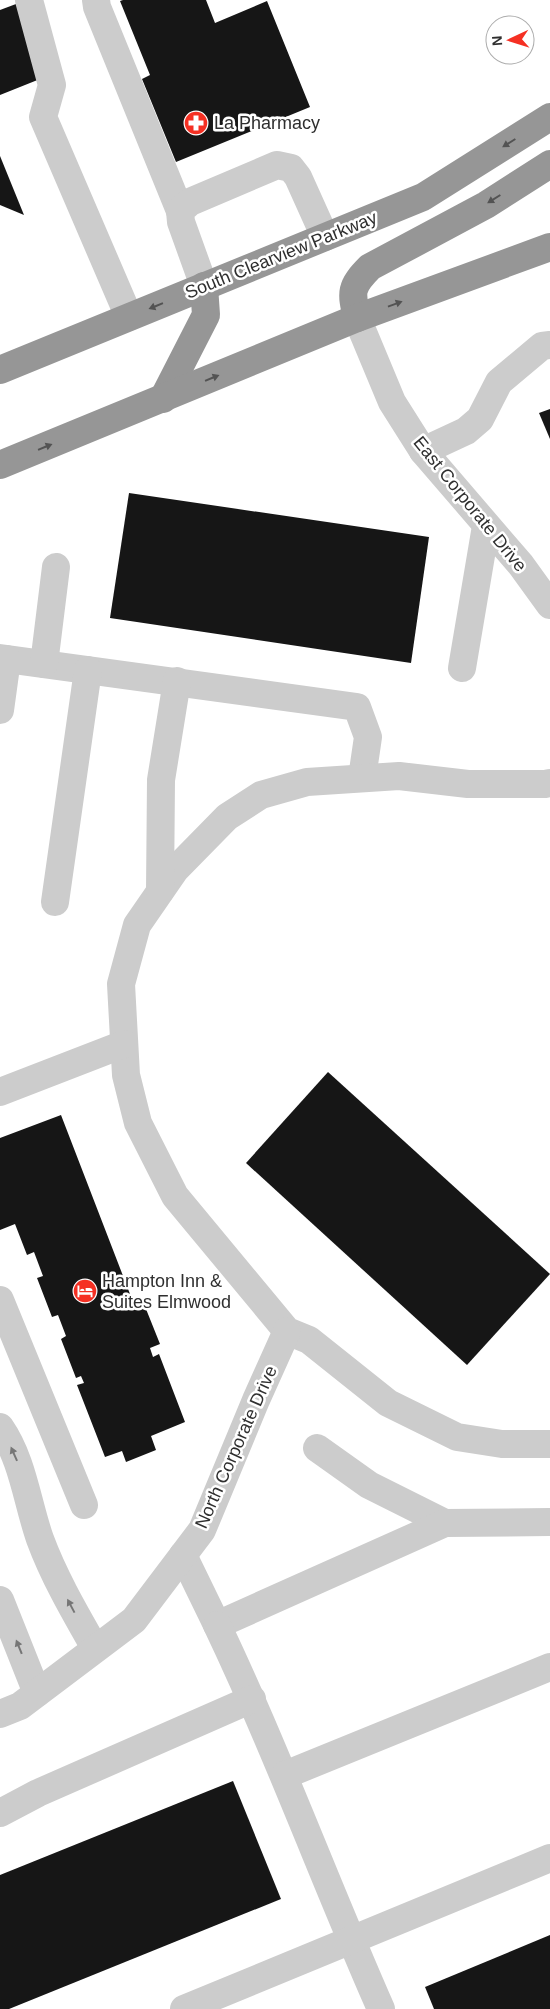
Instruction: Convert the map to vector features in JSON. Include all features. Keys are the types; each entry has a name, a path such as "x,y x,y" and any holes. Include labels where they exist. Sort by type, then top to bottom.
{"highway":[{"name":"South Clearview Parkway","path":"0,370 423,196 550,117"},
{"path":"357,318 351,292 359,278 370,266 486,204 550,164"},
{"path":"0,465 357,318 550,247"},
{"path":"163,398 206,315 204,286"}],"street":[{"path":"29,0 52,85 43,117 129,317"},
{"path":"96,0 97,7 180,211 181,222 204,286"},
{"path":"180,211 190,202 277,165 291,168 298,177 325,237"},
{"name":"East Corporate Drive","path":"357,318 392,402 423,451 521,565 550,605"},
{"path":"423,451 466,431 480,419 499,382 542,346 550,345"},
{"path":"462,668 486,526"},
{"path":"44,664 56,567"},
{"path":"0,710 4,659 357,706 368,737 362,778"},
{"path":"55,902 88,670"},
{"path":"160,891 160,780 177,682"},
{"path":"550,782 545,784 468,784 399,776 308,782 261,795 227,817 175,870 137,925 121,984 126,1076 138,1123 175,1196 288,1331 309,1340 388,1403 457,1437 502,1444 550,1444"},
{"path":"0,1092 124,1044"},
{"path":"0,1300 84,1505"},
{"name":"North Corporate Drive","path":"0,1714 20,1706 134,1620 183,1556 202,1530 256,1400 288,1331"},
{"path":"0,1427 20,1468 32,1512 51,1565 95,1648"},
{"path":"317,1448 369,1485 445,1523"},
{"path":"217,1625 445,1523 550,1522"},
{"path":"183,1556 252,1699 285,1775 352,1942 382,2009"},
{"path":"0,1600 37,1693"},
{"path":"285,1775 550,1667"},
{"path":"0,1813 38,1793 252,1699"},
{"path":"184,2009 352,1942 550,1858"}],"building":[{"path":"206,0 215,23 267,1 310,107 176,162 142,79 150,75 120,1"},
{"path":"16,4 45,77 0,95 0,10"},
{"path":"0,156 24,215 0,205"},
{"path":"550,409 550,439 539,413"},
{"path":"129,493 429,537 411,663 110,618"},
{"path":"328,1072 550,1274 467,1365 246,1163"},
{"name":"Hampton Inn & Suites Elmwood","path":"61,1115 135,1307 144,1304 160,1344 150,1348 153,1357 159,1354 185,1422 151,1436 156,1450 126,1462 122,1451 105,1457 77,1385 84,1383 81,1376 76,1378 61,1339 66,1336 58,1315 52,1317 37,1278 43,1276 34,1252 27,1255 15,1224 0,1230 0,1138"},
{"path":"233,1781 281,1899 9,2009 0,2009 0,1875"},
{"path":"550,1935 550,2009 434,2009 425,1987"}],"place":[{"name":"La Pharmacy","path":"196,123"},
{"name":"Hampton Inn & Suites Elmwood","path":"85,1291"}]}
